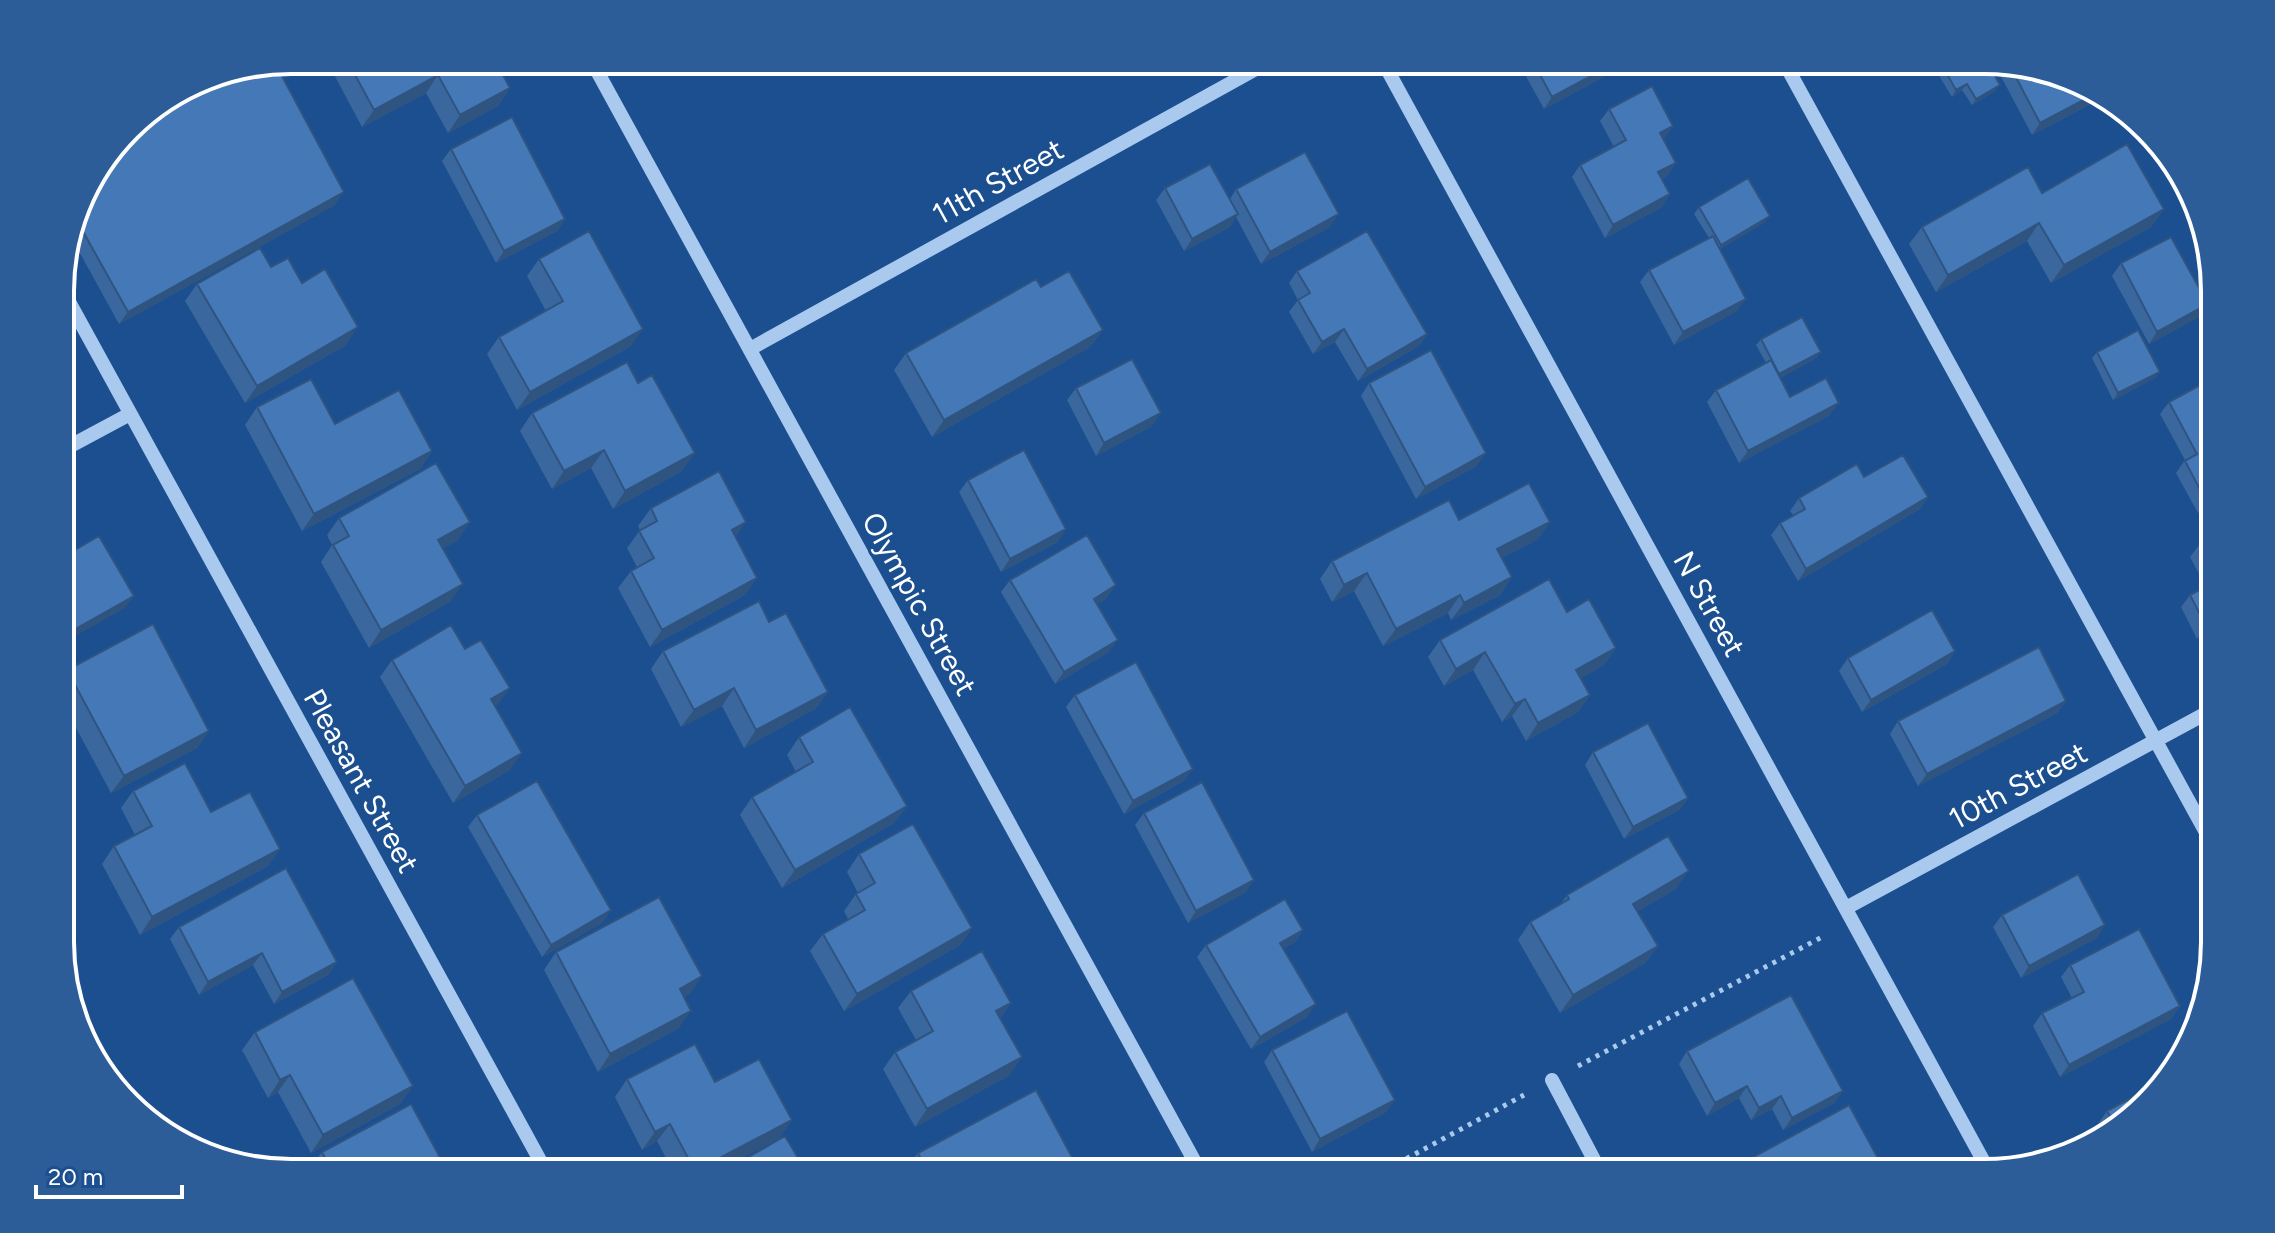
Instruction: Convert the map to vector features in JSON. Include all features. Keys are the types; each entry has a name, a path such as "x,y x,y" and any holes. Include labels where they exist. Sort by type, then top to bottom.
{"street":[{"name":"Olympic Street","path":"599,74 1193,1159"},
{"name":"11th Street","path":"750,349 1247,74"},
{"name":"N Street","path":"1390,74 1982,1159"},
{"path":"1791,74 2201,823"},
{"name":"Pleasant Street","path":"74,311 539,1159"},
{"path":"74,444 130,414"},
{"name":"10th Street","path":"1849,915 2201,716"},
{"path":"1552,1080 1594,1159"}],"path":[{"path":"1406,1159 1849,915"}],"building":[{"path":"281,74 344,192 128,312 83,231 103,182 119,159 148,128 182,103 221,86"},
{"path":"355,74 502,74 510,88 460,115 438,75 374,110"},
{"path":"1540,74 1595,74 1552,97"},
{"path":"1947,74 1994,74 2000,85 1976,99 1967,84 1956,90"},
{"path":"2016,77 2054,86 2085,99 2040,123"},
{"path":"1652,86 1673,126 1660,133 1676,163 1658,172 1670,194 1613,225 1580,165 1626,140 1609,109"},
{"path":"512,117 565,219 504,251 451,149"},
{"path":"2127,144 2164,209 2064,265 2039,223 1948,275 1922,227 2028,167 2042,193"},
{"path":"1305,152 1339,214 1270,252 1236,189"},
{"path":"1210,164 1238,214 1192,239 1165,188"},
{"path":"1748,178 1770,216 1721,245 1699,207"},
{"path":"589,231 643,329 530,392 499,337 563,301 539,259"},
{"path":"1367,231 1427,334 1367,369 1344,329 1322,342 1298,300 1310,293 1297,271"},
{"path":"1713,236 1746,299 1683,332 1649,270"},
{"path":"2171,237 2201,291 2201,308 2157,332 2121,263"},
{"path":"260,248 271,267 288,258 302,283 325,269 358,327 257,386 197,284"},
{"path":"1069,271 1103,330 944,420 906,353 1036,279 1041,287"},
{"path":"1802,317 1821,352 1779,374 1761,339"},
{"path":"2138,330 2160,372 2118,393 2097,352"},
{"path":"1431,350 1486,453 1425,487 1369,383"},
{"path":"1132,359 1161,413 1104,443 1076,388"},
{"path":"1771,360 1790,397 1826,378 1839,403 1748,451 1716,390"},
{"path":"627,362 638,383 652,375 695,453 625,491 604,450 564,471 532,413"},
{"path":"311,379 335,424 399,390 432,451 314,514 257,407"},
{"path":"2201,385 2201,491 2185,461 2197,454 2169,402"},
{"path":"1024,450 1066,529 1010,559 968,480"},
{"path":"1903,455 1928,497 1806,569 1780,523 1805,509 1799,498 1857,464 1864,477"},
{"path":"436,463 470,522 438,540 463,584 381,630 333,545 349,536 339,518"},
{"path":"719,471 746,522 732,530 757,578 662,630 631,571 654,558 639,531 657,521 651,508"},
{"path":"1529,483 1550,522 1497,549 1512,577 1464,603 1460,595 1396,629 1367,573 1344,585 1332,561 1449,500 1459,520"},
{"path":"1087,535 1116,585 1094,599 1118,640 1064,672 1010,580"},
{"path":"99,536 134,596 74,630 74,550"},
{"path":"1549,579 1567,612 1589,599 1616,648 1576,670 1590,695 1538,723 1525,699 1515,704 1485,652 1456,669 1440,640"},
{"path":"2201,589 2201,616 2190,595"},
{"path":"759,601 769,622 786,613 828,692 756,730 734,688 694,710 663,651"},
{"path":"1932,610 1955,651 1871,700 1848,658"},
{"path":"153,624 209,731 124,776 74,683 74,666"},
{"path":"451,625 465,649 481,640 510,688 491,699 522,753 465,786 392,660"},
{"path":"2039,647 2066,701 1927,774 1898,721"},
{"path":"1136,662 1193,769 1133,801 1075,695"},
{"path":"850,707 907,806 795,870 752,797 813,762 799,737"},
{"path":"1648,723 1688,798 1633,827 1593,752"},
{"path":"185,763 211,812 250,792 280,849 152,917 114,846 152,826 133,791"},
{"path":"537,781 611,910 551,945 477,815"},
{"path":"1202,782 1254,880 1196,911 1144,813"},
{"path":"913,824 972,928 857,994 823,934 865,910 856,894 875,883 859,854"},
{"path":"1668,836 1689,871 1633,904 1658,946 1573,995 1530,922 1569,899 1567,895"},
{"path":"286,868 337,962 282,992 262,953 208,982 179,927"},
{"path":"2078,874 2105,925 2029,966 2002,915"},
{"path":"659,897 702,976 680,989 691,1011 610,1054 556,952"},
{"path":"1285,899 1303,930 1280,943 1316,1004 1260,1037 1206,945"},
{"path":"2139,929 2180,1006 2069,1065 2042,1013 2084,992 2070,965"},
{"path":"982,951 1011,1003 996,1011 1022,1057 927,1109 895,1052 933,1031 911,991"},
{"path":"353,978 413,1086 323,1135 290,1075 280,1080 255,1032"},
{"path":"1791,995 1843,1091 1792,1118 1781,1096 1759,1108 1747,1086 1715,1103 1687,1051"},
{"path":"1347,1011 1395,1100 1320,1139 1272,1050"},
{"path":"695,1044 715,1082 759,1059 792,1120 718,1159 689,1159 670,1124 655,1132 627,1079"},
{"path":"1036,1090 1073,1159 921,1159 918,1153"},
{"path":"2138,1094 2111,1118 2107,1111"},
{"path":"411,1104 441,1159 326,1159 322,1152"},
{"path":"1849,1105 1878,1159 1750,1159"},
{"path":"785,1136 799,1159 745,1159"}]}
